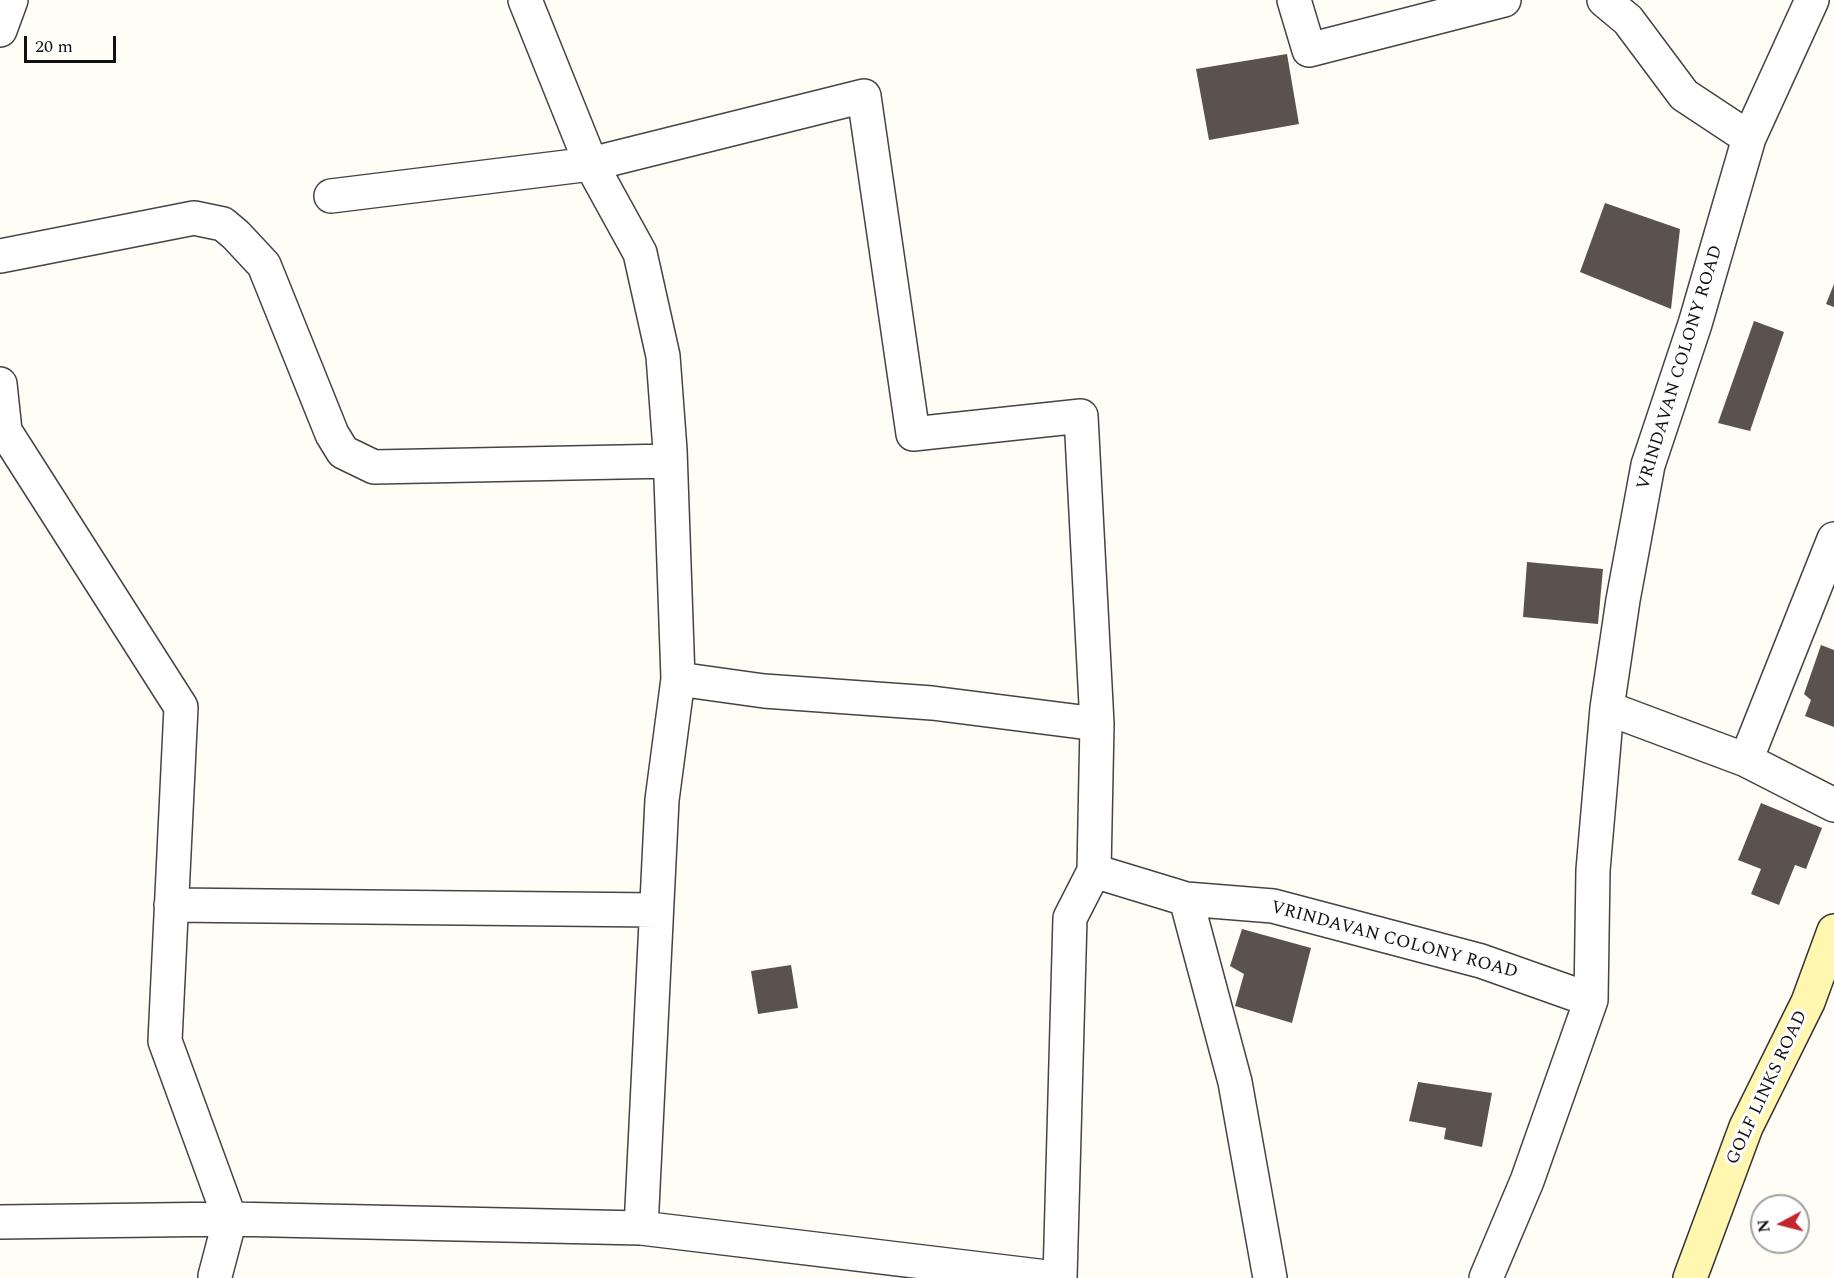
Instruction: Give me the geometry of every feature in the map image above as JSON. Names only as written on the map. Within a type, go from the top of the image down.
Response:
[{"type":"main road","name":"GOLF LINKS ROAD","points":[[1690,1278],[1746,1127],[1808,1002],[1834,931]]},
{"type":"street","points":[[0,30],[11,0]]},
{"type":"street","points":[[525,0],[591,164],[640,253],[663,356],[670,461],[678,679],[662,800],[641,1228]]},
{"type":"street","points":[[1294,0],[1309,50],[1504,0]]},
{"type":"street","points":[[1604,0],[1628,20],[1684,95],[1749,138]]},
{"type":"street","name":"VRINDAVAN COLONY ROAD","points":[[1486,1278],[1527,1181],[1591,1000],[1593,870],[1607,708],[1623,600],[1648,465],[1695,324],[1749,138],[1812,0]]},
{"type":"street","points":[[331,196],[591,164],[864,96],[913,434],[1081,416],[1097,724],[1094,872],[1070,918],[1060,1278]]},
{"type":"street","points":[[0,255],[194,218],[223,224],[236,234],[264,265],[332,434],[343,452],[374,466],[670,461]]},
{"type":"street","points":[[0,384],[5,432],[181,706],[165,1041],[230,1219],[215,1276]]},
{"type":"street","points":[[1746,760],[1834,539]]},
{"type":"street","points":[[678,679],[764,691],[932,703],[1097,724]]},
{"type":"street","points":[[1607,708],[1746,760],[1834,805]]},
{"type":"street","name":"VRINDAVAN COLONY ROAD","points":[[1094,872],[1186,899],[1273,906],[1481,961],[1591,1000]]},
{"type":"street","points":[[1186,899],[1235,1082],[1270,1278]]},
{"type":"street","points":[[171,905],[656,910]]},
{"type":"street","points":[[0,1222],[230,1219],[641,1228],[1055,1278]]},
{"type":"building","points":[[1287,54],[1299,124],[1209,140],[1196,69]]},
{"type":"building","points":[[1605,203],[1680,229],[1671,309],[1580,272]]},
{"type":"building","points":[[1834,284],[1834,307],[1826,304]]},
{"type":"building","points":[[1754,321],[1784,332],[1750,431],[1718,423]]},
{"type":"building","points":[[1527,562],[1603,569],[1598,624],[1523,617]]},
{"type":"building","points":[[1821,645],[1834,650],[1834,727],[1805,716],[1811,700],[1804,694]]},
{"type":"building","points":[[1761,803],[1822,828],[1806,869],[1795,865],[1779,905],[1751,894],[1761,869],[1738,860]]},
{"type":"building","points":[[1242,929],[1311,948],[1292,1023],[1235,1006],[1244,974],[1230,966]]},
{"type":"building","points":[[791,965],[798,1008],[758,1014],[751,971]]},
{"type":"building","points":[[1418,1082],[1492,1093],[1482,1147],[1444,1139],[1446,1128],[1409,1121]]}]
